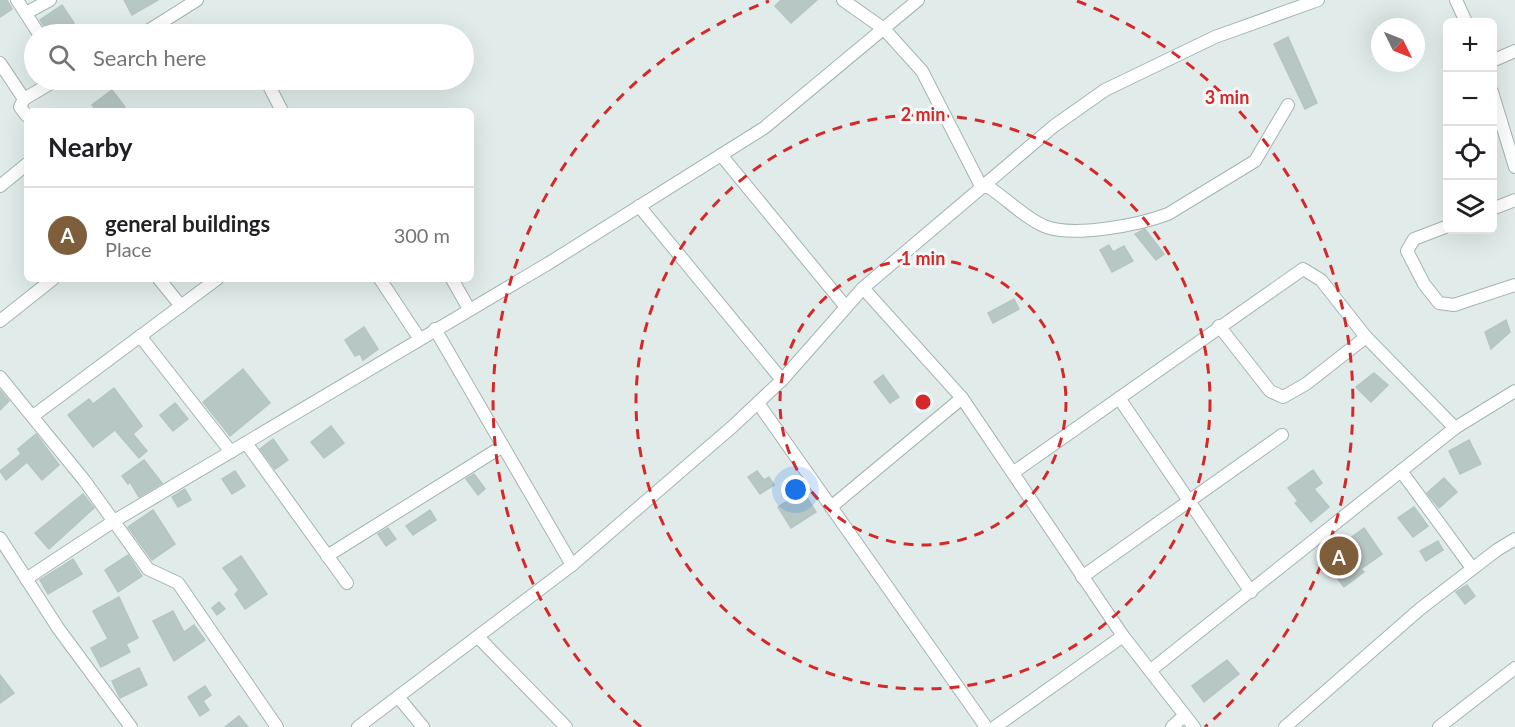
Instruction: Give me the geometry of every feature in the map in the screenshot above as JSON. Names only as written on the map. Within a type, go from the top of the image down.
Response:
[{"type":"street","points":[[17,0],[33,24]]},
{"type":"street","points":[[26,13],[50,0]]},
{"type":"street","points":[[159,24],[196,0]]},
{"type":"street","points":[[843,0],[885,29],[922,71],[981,186]]},
{"type":"street","points":[[26,579],[114,521],[469,309],[764,128],[918,0]]},
{"type":"street","points":[[358,727],[479,638],[572,565],[758,403],[782,380],[863,288],[1054,126],[1105,90],[1215,37],[1318,0]]},
{"type":"street","points":[[1456,0],[1464,18]]},
{"type":"street","points":[[1497,58],[1515,51]]},
{"type":"street","points":[[0,63],[24,99]]},
{"type":"street","points":[[24,112],[20,107],[24,99],[39,90]]},
{"type":"street","points":[[271,90],[280,108]]},
{"type":"street","points":[[981,186],[990,188],[1042,225],[1054,229],[1078,231],[1154,219],[1168,214],[1248,166],[1261,153],[1288,105]]},
{"type":"street","points":[[1497,108],[1515,167]]},
{"type":"street","points":[[721,155],[846,307]]},
{"type":"street","points":[[0,186],[24,166]]},
{"type":"street","points":[[1497,207],[1515,200]]},
{"type":"street","points":[[639,206],[782,380]]},
{"type":"street","points":[[1443,228],[1414,239],[1407,251],[1424,284],[1439,303],[1454,305],[1515,285]]},
{"type":"street","points":[[1014,472],[1303,269],[1321,280],[1366,337],[1455,428]]},
{"type":"street","points":[[0,321],[49,282]]},
{"type":"street","points":[[161,282],[181,306]]},
{"type":"street","points":[[33,416],[213,282]]},
{"type":"street","points":[[382,282],[419,338]]},
{"type":"street","points":[[454,282],[469,309]]},
{"type":"street","points":[[863,288],[962,398],[1123,636],[1194,727]]},
{"type":"street","points":[[1219,327],[1270,391],[1283,397],[1306,384],[1366,337]]},
{"type":"street","points":[[435,329],[572,565]]},
{"type":"street","points":[[140,336],[231,452]]},
{"type":"street","points":[[0,377],[114,521],[148,569],[178,583],[277,727]]},
{"type":"street","points":[[1151,670],[1455,428],[1515,391]]},
{"type":"street","points":[[831,507],[962,398]]},
{"type":"street","points":[[1119,398],[1251,592]]},
{"type":"street","points":[[758,403],[986,727]]},
{"type":"street","points":[[1083,577],[1282,435]]},
{"type":"street","points":[[246,443],[347,583]]},
{"type":"street","points":[[327,556],[503,446]]},
{"type":"street","points":[[1401,471],[1472,568]]},
{"type":"street","points":[[0,538],[58,628],[131,727]]},
{"type":"street","points":[[1285,727],[1420,609],[1472,568],[1515,539]]},
{"type":"street","points":[[995,727],[1123,636]]},
{"type":"street","points":[[479,638],[566,727]]},
{"type":"street","points":[[1439,727],[1515,668]]},
{"type":"street","points":[[399,698],[423,727]]},
{"type":"street","points":[[1172,727],[1185,716]]},
{"type":"building","points":[[0,0],[7,0],[12,9],[0,17]]},
{"type":"building","points":[[124,0],[158,0],[132,15]]},
{"type":"building","points":[[781,0],[817,0],[791,23],[775,6]]},
{"type":"building","points":[[62,5],[74,23],[43,24],[40,20]]},
{"type":"building","points":[[1288,37],[1317,103],[1305,109],[1274,44]]},
{"type":"building","points":[[112,90],[125,107],[94,108],[92,105]]},
{"type":"building","points":[[1145,229],[1164,254],[1156,260],[1135,234]]},
{"type":"building","points":[[1109,245],[1113,252],[1124,246],[1133,261],[1112,272],[1100,250]]},
{"type":"building","points":[[1014,299],[1019,309],[993,323],[988,313]]},
{"type":"building","points":[[1506,320],[1510,332],[1491,349],[1485,332]]},
{"type":"building","points":[[364,327],[378,349],[363,360],[360,354],[355,356],[345,340]]},
{"type":"building","points":[[243,369],[270,403],[230,436],[203,402]]},
{"type":"building","points":[[1374,373],[1388,385],[1371,402],[1356,387]]},
{"type":"building","points":[[883,375],[899,397],[890,403],[874,382]]},
{"type":"building","points":[[114,388],[142,426],[133,434],[147,451],[139,458],[115,430],[93,447],[68,415],[89,399],[93,404]]},
{"type":"building","points":[[0,390],[9,401],[0,410]]},
{"type":"building","points":[[175,403],[188,419],[173,431],[160,415]]},
{"type":"building","points":[[331,426],[344,443],[324,458],[311,442]]},
{"type":"building","points":[[36,434],[59,465],[42,480],[27,462],[6,480],[0,471],[21,454],[18,449]]},
{"type":"building","points":[[273,439],[288,460],[275,469],[260,449]]},
{"type":"building","points":[[1469,440],[1481,464],[1460,474],[1449,451]]},
{"type":"building","points":[[144,460],[162,483],[139,497],[130,482],[128,484],[122,476]]},
{"type":"building","points":[[1313,470],[1322,483],[1314,489],[1329,507],[1311,522],[1295,503],[1298,501],[1288,488]]},
{"type":"building","points":[[235,471],[245,486],[232,494],[222,479]]},
{"type":"building","points":[[757,471],[764,480],[769,477],[774,485],[760,494],[748,477]]},
{"type":"building","points":[[474,474],[485,489],[478,495],[466,479]]},
{"type":"building","points":[[1444,478],[1457,492],[1439,508],[1427,493]]},
{"type":"building","points":[[185,489],[191,500],[178,507],[172,497]]},
{"type":"building","points":[[803,491],[816,512],[791,528],[778,507]]},
{"type":"building","points":[[83,494],[94,508],[49,549],[35,533]]},
{"type":"building","points":[[1414,507],[1428,526],[1413,537],[1398,518]]},
{"type":"building","points":[[153,510],[175,544],[152,560],[128,527]]},
{"type":"building","points":[[430,510],[436,520],[413,535],[406,526]]},
{"type":"building","points":[[388,528],[396,539],[386,546],[378,534]]},
{"type":"building","points":[[1364,528],[1382,554],[1361,569],[1364,572],[1344,587],[1334,574],[1337,567],[1321,546],[1335,534],[1342,544]]},
{"type":"building","points":[[1438,541],[1443,550],[1426,561],[1420,551]]},
{"type":"building","points":[[128,555],[142,576],[118,592],[105,570]]},
{"type":"building","points":[[241,556],[267,594],[245,609],[235,594],[239,590],[223,568]]},
{"type":"building","points":[[73,559],[82,574],[48,594],[40,580]]},
{"type":"building","points":[[1467,585],[1475,596],[1465,604],[1456,592]]},
{"type":"building","points":[[119,597],[138,638],[126,644],[130,652],[101,667],[91,648],[108,639],[93,611]]},
{"type":"building","points":[[219,602],[225,609],[217,615],[212,608]]},
{"type":"building","points":[[173,611],[184,632],[194,625],[205,640],[174,661],[153,621]]},
{"type":"building","points":[[1227,660],[1239,674],[1204,702],[1192,686]]},
{"type":"building","points":[[139,668],[147,685],[120,698],[112,681]]},
{"type":"building","points":[[0,675],[14,693],[0,703]]},
{"type":"building","points":[[205,686],[211,695],[203,701],[209,710],[200,716],[188,697]]},
{"type":"building","points":[[239,716],[248,727],[225,727]]},
{"type":"place","name":"general buildings","points":[[1339,556]]}]
